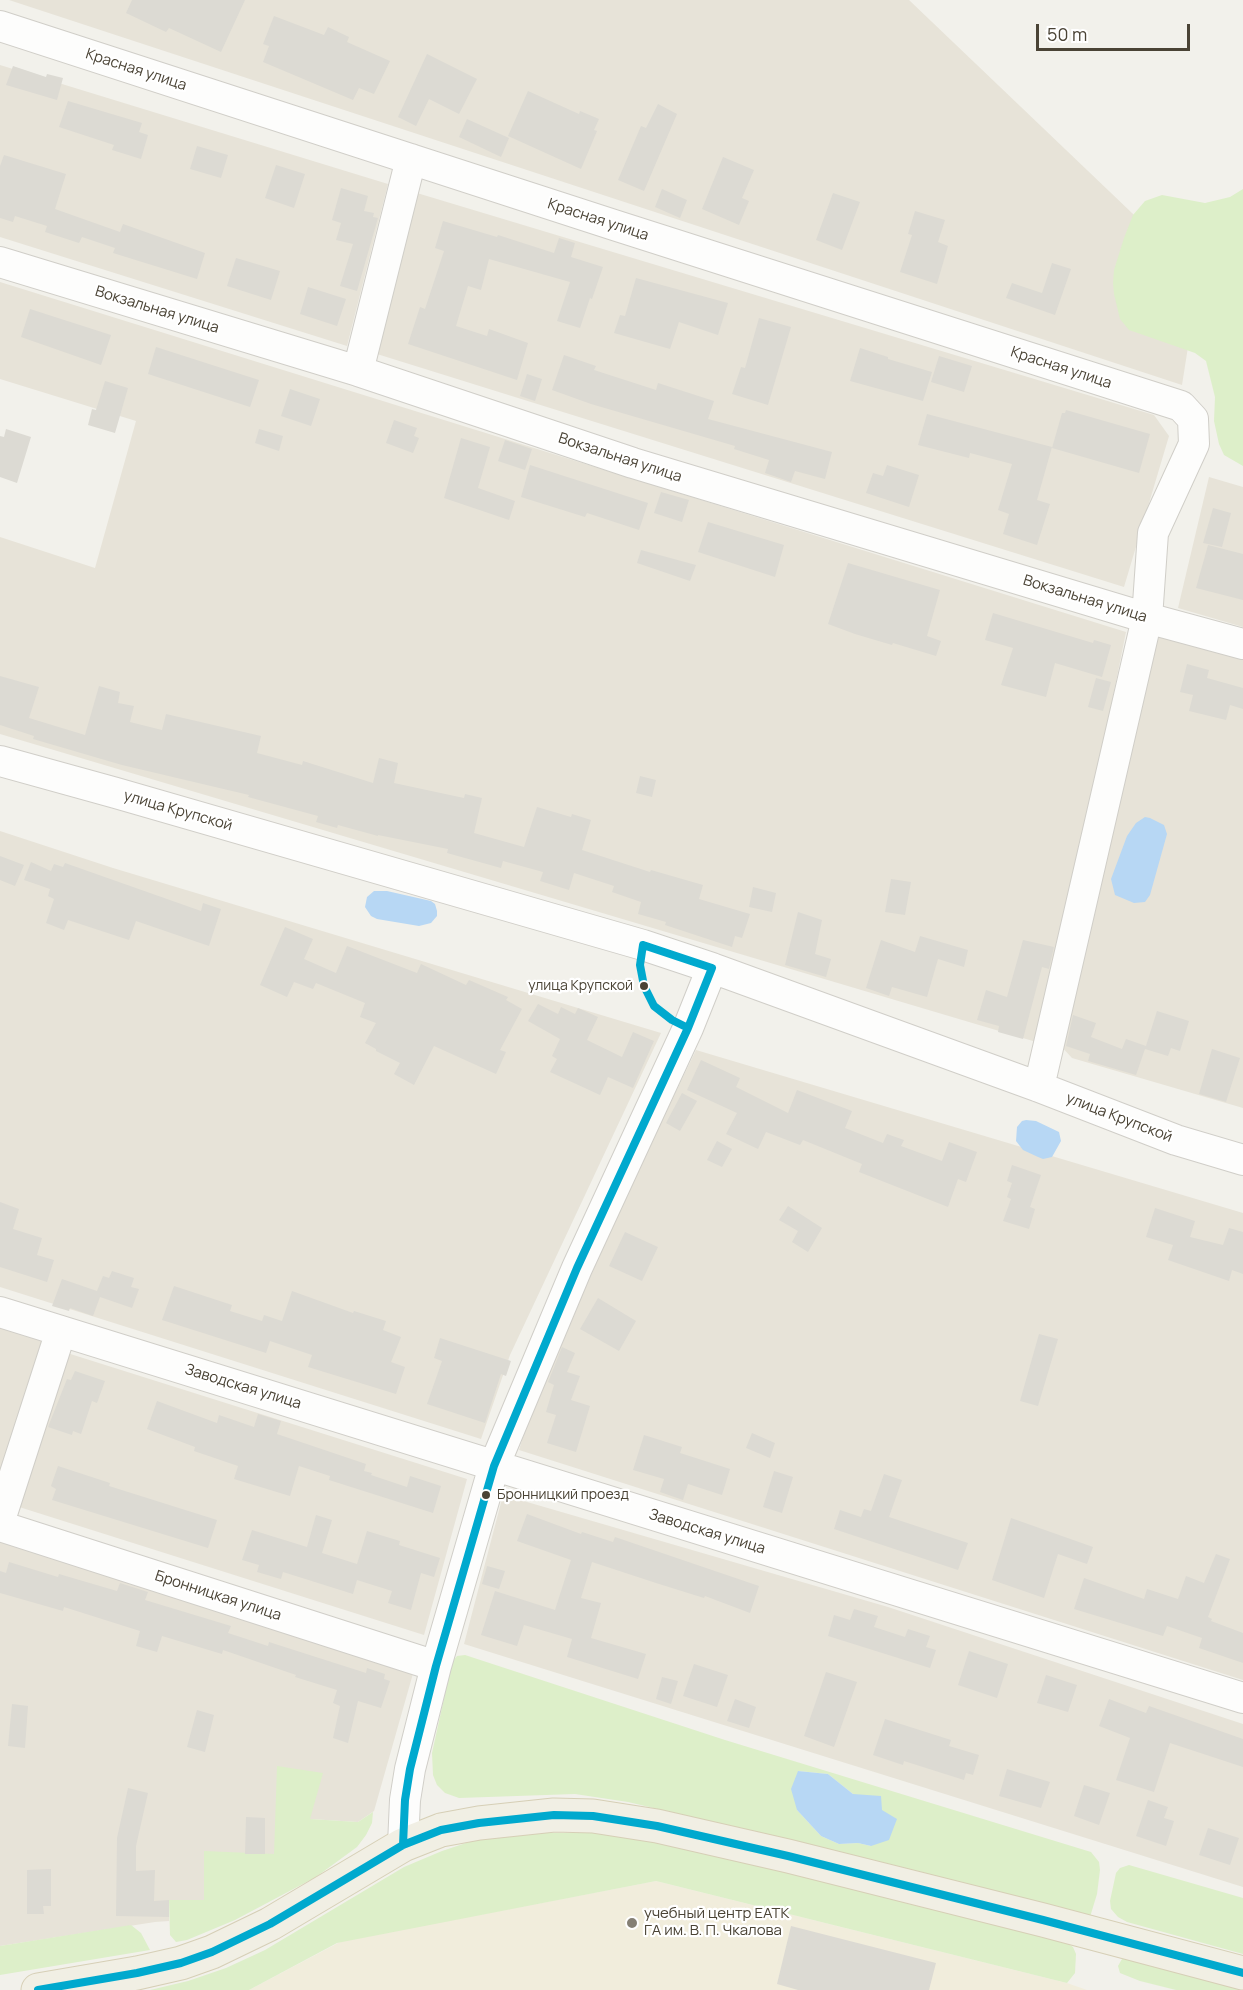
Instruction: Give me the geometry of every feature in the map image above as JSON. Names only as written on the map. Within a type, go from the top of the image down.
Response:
[{"type":"main road","points":[[38,1990],[181,1963],[212,1952],[270,1924],[403,1845],[441,1830],[521,1817],[574,1815],[626,1820],[798,1859],[1243,1973]]},
{"type":"street","name":"Красная улица","points":[[0,26],[1181,406],[1193,419],[1194,444],[1153,533],[1147,618]]},
{"type":"street","points":[[358,371],[411,159]]},
{"type":"street","name":"Вокзальная улица","points":[[0,262],[358,371],[633,463],[1147,618],[1243,644]]},
{"type":"street","points":[[1039,1087],[1147,618]]},
{"type":"street","name":"улица Крупской","points":[[0,761],[643,945],[1039,1087],[1176,1140],[1243,1160]]},
{"type":"street","points":[[403,1845],[405,1800],[410,1769],[436,1666],[494,1466],[577,1268],[688,1028],[712,968]]},
{"type":"street","name":"Заводская улица","points":[[0,1312],[1243,1698]]},
{"type":"street","points":[[0,1520],[61,1330]]},
{"type":"street","name":"Бронницкая улица","points":[[0,1526],[436,1666]]},
{"type":"shaded area","points":[[9,0],[909,0],[1199,277],[1182,385]]},
{"type":"shaded area","points":[[0,65],[388,184],[347,346],[0,237]]},
{"type":"shaded area","points":[[417,193],[1154,415],[1169,436],[1124,587],[377,354]]},
{"type":"shaded area","points":[[0,282],[1126,632],[1043,1044],[0,734],[0,537],[95,568],[136,421],[0,379]]},
{"type":"shaded area","points":[[1209,477],[1243,487],[1243,627],[1178,608]]},
{"type":"shaded area","points":[[1166,633],[1243,657],[1243,1108],[1072,1058],[1059,1044],[1151,643]]},
{"type":"shaded area","points":[[0,831],[113,868],[661,1033],[510,1355],[481,1439],[0,1287]]},
{"type":"shaded area","points":[[696,1050],[1243,1213],[1243,1680],[519,1450],[548,1357]]},
{"type":"shaded area","points":[[0,1327],[44,1341],[0,1482]]},
{"type":"shaded area","points":[[64,1352],[467,1479],[424,1635],[16,1506]]},
{"type":"shaded area","points":[[503,1495],[888,1607],[1243,1724],[1243,1887],[464,1644]]},
{"type":"shaded area","points":[[0,1538],[414,1670],[374,1811],[358,1822],[310,1819],[274,1855],[245,1854],[204,1900],[169,1900],[169,1921],[0,1946]]},
{"type":"shaded area","name":"учебный центр ЕАТК ГА им. В. П. Чкалова","points":[[656,1881],[1067,1983],[1087,1990],[249,1990],[342,1941]]},
{"type":"green space","points":[[1243,189],[1243,466],[1224,455],[1219,444],[1214,421],[1215,397],[1206,361],[1195,353],[1129,330],[1120,319],[1113,283],[1114,270],[1124,238],[1133,215],[1145,201],[1162,195],[1205,203],[1230,197]]},
{"type":"green space","points":[[465,1655],[725,1740],[1091,1852],[1099,1862],[1100,1870],[1097,1894],[1090,1917],[848,1854],[628,1802],[575,1794],[459,1798],[445,1793],[437,1785],[433,1775],[432,1753],[452,1662],[457,1656]],"holes":[[[798,1771],[828,1774],[853,1794],[871,1846],[858,1843],[839,1844],[821,1836],[797,1810]]]},
{"type":"green space","points":[[277,1766],[323,1773],[310,1819],[358,1822],[373,1812],[372,1823],[366,1835],[357,1847],[316,1877],[235,1920],[187,1940],[176,1942],[170,1935],[169,1900],[204,1900],[204,1851],[274,1854]]},
{"type":"green space","points":[[542,1833],[592,1833],[644,1840],[804,1876],[1066,1942],[1073,1947],[1076,1954],[1075,1973],[1067,1983],[656,1881],[337,1943],[249,1990],[150,1990],[188,1981],[226,1968],[265,1950],[404,1867],[442,1851],[475,1840]]},
{"type":"green space","points":[[1129,1865],[1243,1898],[1243,1954],[1127,1922],[1118,1917],[1111,1909],[1110,1901],[1116,1873],[1120,1868]]},
{"type":"green space","points":[[131,1925],[141,1933],[150,1950],[0,1975],[0,1946]]},
{"type":"green space","points":[[1129,1958],[1243,1986],[1243,1990],[1176,1990],[1140,1981],[1120,1973],[1118,1966],[1122,1959]]},
{"type":"water","points":[[1145,817],[1164,825],[1167,834],[1150,895],[1145,902],[1134,903],[1115,895],[1111,879],[1127,836],[1136,823]]},
{"type":"water","points":[[374,891],[387,891],[431,901],[435,904],[437,916],[431,923],[419,926],[377,919],[371,916],[365,907],[367,897]]},
{"type":"water","points":[[1026,1120],[1036,1121],[1059,1132],[1061,1141],[1052,1157],[1043,1159],[1038,1157],[1023,1150],[1016,1141],[1017,1127]]},
{"type":"water","points":[[798,1771],[828,1774],[853,1794],[881,1796],[882,1810],[897,1819],[889,1840],[871,1846],[858,1843],[839,1844],[821,1836],[797,1810],[791,1789]]},
{"type":"building","points":[[132,0],[245,0],[221,52],[169,28],[166,32],[126,13]]},
{"type":"building","points":[[274,16],[324,35],[328,27],[349,37],[347,42],[390,61],[374,94],[359,88],[353,100],[263,62],[269,46],[263,44]]},
{"type":"building","points":[[427,54],[477,79],[459,114],[429,99],[416,126],[398,117]]},
{"type":"building","points":[[13,66],[46,77],[47,74],[63,78],[57,100],[6,85]]},
{"type":"building","points":[[528,91],[579,114],[580,111],[599,119],[594,130],[597,131],[581,169],[508,136]]},
{"type":"building","points":[[68,101],[142,123],[139,132],[148,135],[141,159],[112,150],[114,145],[59,127]]},
{"type":"building","points":[[658,104],[677,114],[644,191],[618,180],[641,126],[646,128]]},
{"type":"building","points":[[467,119],[509,138],[501,157],[459,137]]},
{"type":"building","points":[[197,146],[228,155],[221,178],[190,169]]},
{"type":"building","points":[[4,155],[66,174],[55,209],[120,232],[123,224],[205,253],[197,279],[113,253],[115,248],[82,237],[79,243],[45,232],[47,226],[15,216],[13,222],[0,218],[0,166]]},
{"type":"building","points":[[723,157],[754,170],[742,198],[749,201],[739,225],[702,209]]},
{"type":"building","points":[[276,165],[305,174],[294,208],[265,198]]},
{"type":"building","points":[[341,188],[368,196],[364,211],[374,213],[373,217],[378,218],[357,291],[340,286],[353,244],[336,240],[341,223],[332,220]]},
{"type":"building","points":[[662,189],[687,200],[680,218],[655,207]]},
{"type":"building","points":[[833,193],[860,202],[842,250],[816,240]]},
{"type":"building","points":[[915,211],[945,220],[938,242],[948,246],[937,284],[900,272],[912,235],[908,234]]},
{"type":"building","points":[[443,221],[554,253],[559,238],[575,243],[571,257],[603,267],[580,328],[557,321],[570,282],[489,259],[481,290],[468,286],[456,326],[487,336],[489,329],[528,343],[517,380],[408,344],[420,307],[425,309],[444,251],[435,248]]},
{"type":"building","points":[[236,258],[280,271],[271,300],[227,286]]},
{"type":"building","points":[[1052,263],[1071,269],[1055,315],[1006,298],[1012,283],[1042,293]]},
{"type":"building","points":[[636,278],[728,303],[718,335],[679,322],[670,349],[614,333],[620,315],[625,316]]},
{"type":"building","points":[[308,287],[346,299],[337,326],[300,314]]},
{"type":"building","points":[[30,309],[111,335],[101,365],[21,337]]},
{"type":"building","points":[[759,318],[791,327],[768,405],[732,394],[741,367],[745,368]]},
{"type":"building","points":[[156,347],[259,380],[250,407],[148,374]]},
{"type":"building","points":[[860,348],[932,372],[923,401],[850,381]]},
{"type":"building","points":[[564,355],[596,366],[594,370],[656,390],[658,383],[714,401],[708,419],[832,452],[825,479],[795,471],[791,482],[765,473],[769,460],[734,449],[735,446],[591,404],[552,390]]},
{"type":"building","points":[[939,356],[972,366],[964,392],[931,382]]},
{"type":"building","points":[[527,374],[542,379],[535,401],[520,396]]},
{"type":"building","points":[[105,381],[128,388],[115,433],[88,425],[92,409],[96,410]]},
{"type":"building","points":[[290,389],[320,399],[311,426],[281,416]]},
{"type":"building","points":[[1066,410],[1150,434],[1139,473],[1052,448],[1062,413]]},
{"type":"building","points":[[927,414],[1052,447],[1037,500],[1050,504],[1037,545],[1003,534],[1009,514],[998,510],[1012,464],[970,453],[969,458],[918,445]]},
{"type":"building","points":[[394,420],[417,428],[414,436],[419,438],[413,453],[386,443]]},
{"type":"building","points":[[6,429],[31,437],[17,483],[0,477],[0,436],[4,437]]},
{"type":"building","points":[[259,429],[283,436],[279,451],[255,443]]},
{"type":"building","points":[[461,438],[490,447],[478,488],[515,501],[509,520],[444,498]]},
{"type":"building","points":[[505,440],[532,449],[525,470],[498,461]]},
{"type":"building","points":[[530,465],[648,503],[639,530],[587,513],[585,517],[521,497]]},
{"type":"building","points":[[887,465],[919,475],[909,507],[866,493],[873,473],[883,476]]},
{"type":"building","points":[[661,492],[689,500],[682,522],[654,513]]},
{"type":"building","points":[[1213,508],[1231,513],[1222,547],[1203,543]]},
{"type":"building","points":[[708,522],[784,545],[775,577],[698,552]]},
{"type":"building","points":[[1208,545],[1243,554],[1243,600],[1196,588]]},
{"type":"building","points":[[641,550],[696,565],[690,581],[637,563]]},
{"type":"building","points":[[848,563],[940,590],[927,636],[941,641],[936,656],[893,643],[892,645],[828,624]]},
{"type":"building","points":[[993,613],[1093,643],[1094,640],[1111,645],[1102,677],[1055,663],[1046,697],[1001,685],[1013,648],[985,640]]},
{"type":"building","points":[[1187,664],[1209,670],[1207,678],[1243,688],[1243,709],[1230,705],[1226,720],[1189,711],[1193,695],[1180,692]]},
{"type":"building","points":[[0,676],[39,687],[29,718],[85,735],[99,686],[120,692],[118,703],[134,706],[130,722],[162,730],[166,714],[261,736],[257,753],[302,765],[303,761],[373,783],[379,758],[398,763],[394,783],[464,798],[465,794],[482,798],[474,833],[524,847],[537,807],[591,820],[582,850],[650,872],[651,870],[703,885],[699,899],[750,914],[742,938],[735,936],[732,947],[665,925],[666,922],[638,914],[641,902],[612,892],[614,886],[574,873],[569,890],[540,881],[543,872],[503,861],[501,868],[447,853],[448,849],[378,836],[338,825],[337,828],[316,822],[318,816],[248,797],[249,795],[122,765],[33,739],[34,736],[0,725]]},
{"type":"building","points":[[1096,678],[1111,682],[1103,711],[1088,707]]},
{"type":"building","points":[[640,776],[656,780],[652,797],[636,793]]},
{"type":"building","points":[[0,856],[24,865],[15,886],[0,880]]},
{"type":"building","points":[[31,862],[51,871],[54,864],[63,867],[65,863],[201,911],[203,903],[221,909],[209,946],[136,921],[129,940],[68,920],[64,930],[46,923],[54,899],[48,896],[50,889],[24,880]]},
{"type":"building","points":[[891,879],[911,882],[905,915],[885,912]]},
{"type":"building","points":[[753,887],[776,893],[772,912],[749,907]]},
{"type":"building","points":[[798,912],[822,920],[815,954],[831,959],[826,977],[785,965]]},
{"type":"building","points":[[285,927],[313,939],[304,959],[336,973],[347,946],[417,973],[421,964],[466,985],[469,980],[508,997],[506,1000],[522,1009],[500,1050],[506,1052],[496,1074],[434,1046],[414,1085],[394,1074],[400,1063],[365,1043],[376,1023],[360,1017],[365,1003],[316,983],[313,989],[294,982],[287,997],[260,985]]},
{"type":"building","points":[[920,936],[968,950],[964,967],[938,959],[927,997],[892,987],[889,996],[866,988],[881,940],[915,952]]},
{"type":"building","points":[[1023,940],[1054,947],[1049,969],[1042,967],[1023,1039],[998,1032],[999,1026],[977,1020],[986,990],[1007,997]]},
{"type":"building","points":[[538,1004],[558,1014],[561,1007],[575,1014],[578,1008],[598,1017],[587,1040],[622,1057],[633,1032],[654,1041],[633,1088],[608,1077],[600,1095],[550,1072],[557,1059],[552,1056],[560,1039],[528,1021]]},
{"type":"building","points":[[1157,1011],[1189,1021],[1180,1051],[1171,1048],[1168,1056],[1145,1049]]},
{"type":"building","points":[[1073,1015],[1096,1023],[1091,1037],[1122,1049],[1126,1039],[1146,1046],[1136,1075],[1088,1061],[1090,1054],[1066,1046]]},
{"type":"building","points":[[1212,1049],[1240,1058],[1226,1102],[1199,1094]]},
{"type":"building","points":[[701,1060],[740,1078],[736,1087],[788,1113],[797,1090],[852,1111],[845,1128],[883,1143],[887,1134],[904,1140],[901,1146],[942,1161],[949,1142],[977,1152],[966,1182],[958,1179],[948,1207],[859,1172],[862,1164],[803,1140],[800,1145],[766,1132],[758,1149],[726,1134],[737,1113],[687,1090]]},
{"type":"building","points":[[682,1093],[697,1101],[680,1131],[666,1123]]},
{"type":"building","points":[[717,1141],[732,1149],[722,1167],[707,1160]]},
{"type":"building","points":[[1012,1165],[1041,1175],[1030,1207],[1035,1209],[1029,1229],[1003,1221],[1011,1199],[1007,1197],[1012,1183],[1007,1181]]},
{"type":"building","points":[[0,1202],[19,1209],[13,1229],[42,1238],[37,1255],[54,1260],[47,1282],[0,1267]]},
{"type":"building","points":[[788,1206],[822,1228],[808,1252],[792,1242],[798,1231],[779,1220]]},
{"type":"building","points":[[1155,1208],[1195,1221],[1190,1237],[1223,1245],[1229,1228],[1243,1232],[1243,1274],[1232,1270],[1229,1281],[1168,1260],[1173,1245],[1146,1237]]},
{"type":"building","points":[[625,1232],[658,1247],[642,1281],[609,1266]]},
{"type":"building","points":[[112,1271],[134,1278],[131,1287],[139,1289],[132,1308],[100,1297],[93,1316],[70,1308],[69,1311],[52,1306],[62,1279],[97,1291],[103,1276],[109,1278]]},
{"type":"building","points":[[174,1286],[232,1305],[230,1311],[262,1321],[264,1315],[282,1321],[292,1291],[353,1313],[354,1311],[386,1321],[383,1330],[401,1337],[391,1362],[405,1367],[396,1394],[308,1367],[312,1355],[270,1341],[266,1353],[162,1320]]},
{"type":"building","points":[[598,1298],[636,1321],[619,1351],[580,1329]]},
{"type":"building","points":[[1039,1334],[1058,1339],[1038,1406],[1020,1401]]},
{"type":"building","points":[[440,1338],[511,1361],[506,1376],[501,1374],[485,1423],[427,1404],[442,1361],[434,1358]]},
{"type":"building","points":[[562,1347],[575,1353],[567,1372],[580,1376],[571,1400],[590,1406],[576,1452],[547,1443],[556,1415],[546,1412],[554,1385],[548,1382]]},
{"type":"building","points":[[75,1371],[105,1381],[97,1403],[92,1401],[81,1434],[73,1431],[72,1435],[48,1427],[67,1379],[71,1380]]},
{"type":"building","points":[[157,1401],[217,1423],[219,1415],[254,1427],[258,1414],[281,1421],[277,1434],[366,1464],[364,1471],[372,1473],[371,1475],[407,1487],[410,1476],[441,1486],[433,1513],[329,1480],[330,1476],[299,1466],[290,1496],[234,1479],[238,1466],[194,1451],[195,1447],[147,1429]]},
{"type":"building","points":[[752,1433],[775,1443],[770,1458],[746,1448]]},
{"type":"building","points":[[644,1435],[682,1447],[680,1453],[730,1469],[722,1495],[688,1484],[683,1500],[660,1492],[664,1479],[633,1470]]},
{"type":"building","points":[[58,1466],[110,1483],[109,1486],[217,1520],[208,1548],[52,1500],[56,1489],[51,1486]]},
{"type":"building","points":[[774,1471],[793,1477],[782,1513],[763,1507]]},
{"type":"building","points":[[884,1474],[902,1480],[889,1517],[968,1543],[958,1570],[834,1529],[840,1510],[861,1517],[864,1509],[871,1511]]},
{"type":"building","points":[[527,1514],[581,1534],[582,1532],[613,1542],[615,1537],[759,1586],[750,1613],[705,1596],[704,1598],[592,1562],[581,1598],[601,1603],[591,1638],[646,1654],[638,1679],[567,1657],[572,1639],[524,1625],[517,1646],[481,1635],[495,1591],[555,1610],[571,1560],[517,1541]]},
{"type":"building","points":[[316,1515],[332,1520],[322,1553],[357,1564],[367,1531],[400,1541],[399,1545],[440,1558],[434,1577],[421,1573],[411,1610],[388,1603],[392,1591],[357,1580],[353,1594],[283,1572],[281,1579],[257,1572],[259,1565],[242,1560],[252,1530],[307,1547]]},
{"type":"building","points":[[1011,1518],[1093,1547],[1087,1564],[1058,1554],[1044,1598],[992,1580]]},
{"type":"building","points":[[1216,1554],[1230,1559],[1208,1617],[1212,1619],[1211,1621],[1243,1633],[1243,1663],[1199,1648],[1202,1638],[1167,1626],[1163,1636],[1074,1609],[1084,1578],[1144,1599],[1147,1589],[1178,1599],[1186,1576],[1204,1583]]},
{"type":"building","points":[[9,1562],[117,1591],[120,1583],[148,1592],[145,1600],[231,1626],[228,1633],[268,1646],[269,1642],[366,1673],[367,1668],[385,1674],[384,1679],[390,1681],[381,1708],[358,1701],[348,1743],[333,1738],[340,1706],[333,1703],[337,1690],[223,1650],[222,1654],[162,1636],[157,1652],[136,1646],[140,1631],[64,1607],[63,1611],[0,1593],[0,1571],[6,1573]]},
{"type":"building","points":[[487,1566],[505,1571],[499,1589],[482,1584]]},
{"type":"building","points":[[854,1609],[878,1616],[874,1627],[905,1637],[908,1629],[930,1636],[926,1647],[936,1650],[930,1668],[828,1636],[834,1615],[850,1620]]},
{"type":"building","points":[[969,1651],[1008,1664],[997,1698],[958,1685]]},
{"type":"building","points":[[694,1664],[728,1675],[717,1707],[683,1696]]},
{"type":"building","points":[[826,1672],[857,1682],[834,1747],[804,1736]]},
{"type":"building","points":[[1046,1675],[1077,1685],[1068,1712],[1037,1703]]},
{"type":"building","points":[[662,1677],[678,1681],[671,1704],[656,1699]]},
{"type":"building","points":[[735,1699],[756,1707],[749,1728],[727,1721]]},
{"type":"building","points":[[1109,1699],[1146,1713],[1149,1706],[1243,1739],[1243,1767],[1170,1743],[1154,1792],[1116,1780],[1130,1738],[1099,1726]]},
{"type":"building","points":[[12,1704],[28,1706],[25,1748],[8,1746]]},
{"type":"building","points":[[197,1710],[214,1715],[205,1752],[187,1747]]},
{"type":"building","points":[[885,1719],[951,1740],[949,1746],[979,1755],[973,1775],[966,1773],[964,1780],[904,1761],[903,1765],[873,1755]]},
{"type":"building","points":[[1007,1769],[1050,1782],[1041,1808],[999,1796]]},
{"type":"building","points":[[1084,1785],[1110,1793],[1099,1825],[1074,1816]]},
{"type":"building","points":[[128,1788],[148,1793],[136,1846],[136,1871],[155,1870],[154,1901],[169,1900],[169,1917],[116,1916],[117,1838]]},
{"type":"building","points":[[1148,1800],[1168,1807],[1164,1818],[1174,1821],[1166,1846],[1136,1836]]},
{"type":"building","points":[[246,1817],[265,1818],[265,1854],[245,1854]]},
{"type":"building","points":[[1208,1828],[1239,1838],[1230,1865],[1199,1855]]},
{"type":"building","points":[[51,1869],[51,1906],[43,1906],[44,1914],[27,1914],[27,1870]]},
{"type":"building","points":[[791,1926],[936,1963],[929,1990],[798,1990],[777,1984]]},
{"type":"transit line","points":[[643,945],[712,968],[688,1028],[672,1020],[654,1006],[644,986],[640,965],[643,945]]},
{"type":"transit line","points":[[403,1845],[405,1800],[410,1769],[436,1666],[494,1466],[577,1268],[688,1028]]},
{"type":"transit line","points":[[38,1990],[137,1973],[181,1963],[212,1952],[270,1924],[403,1845],[441,1830],[479,1823],[554,1815],[593,1816],[657,1826],[788,1856],[1243,1973]]},
{"type":"place","name":"улица Крупской","points":[[644,986]]},
{"type":"place","name":"Бронницкий проезд","points":[[486,1495]]},
{"type":"place","name":"учебный центр ЕАТК ГА им. В. П. Чкалова","points":[[632,1923]]}]
